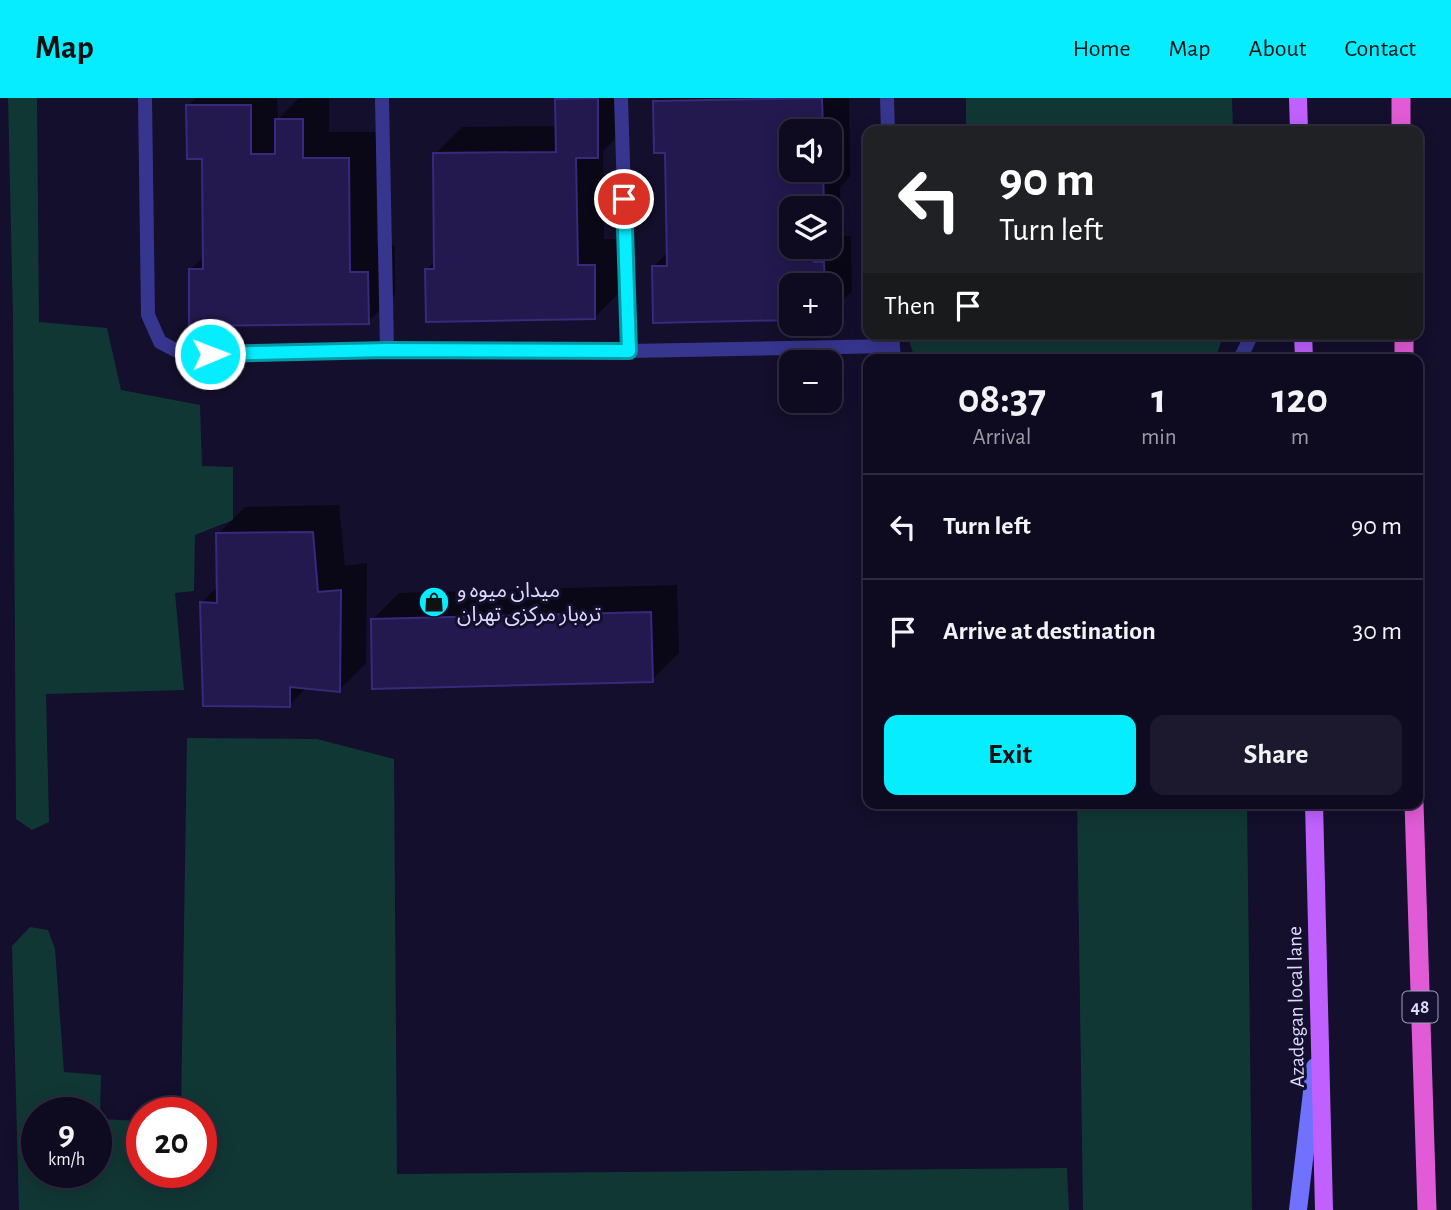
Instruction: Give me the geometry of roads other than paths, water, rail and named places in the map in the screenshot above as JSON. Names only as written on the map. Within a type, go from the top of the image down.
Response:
[{"type":"highway","points":[[1401,98],[1401,126]]},
{"type":"highway","name":"48","points":[[1414,809],[1427,1210]]},
{"type":"main road","points":[[1298,98],[1298,126]]},
{"type":"main road","name":"Azadegan local lane","points":[[1314,809],[1324,1210]]},
{"type":"main road","points":[[1298,1210],[1319,1029]]},
{"type":"lane","points":[[145,98],[148,315],[160,342],[184,355],[387,350],[629,351],[892,346]]},
{"type":"lane","points":[[382,98],[387,350]]},
{"type":"lane","points":[[621,98],[629,351]]},
{"type":"lane","points":[[887,98],[888,126]]},
{"type":"place","name":"میدان میوه و تره‌بار مرکزی تهران","points":[[434,602]]}]
